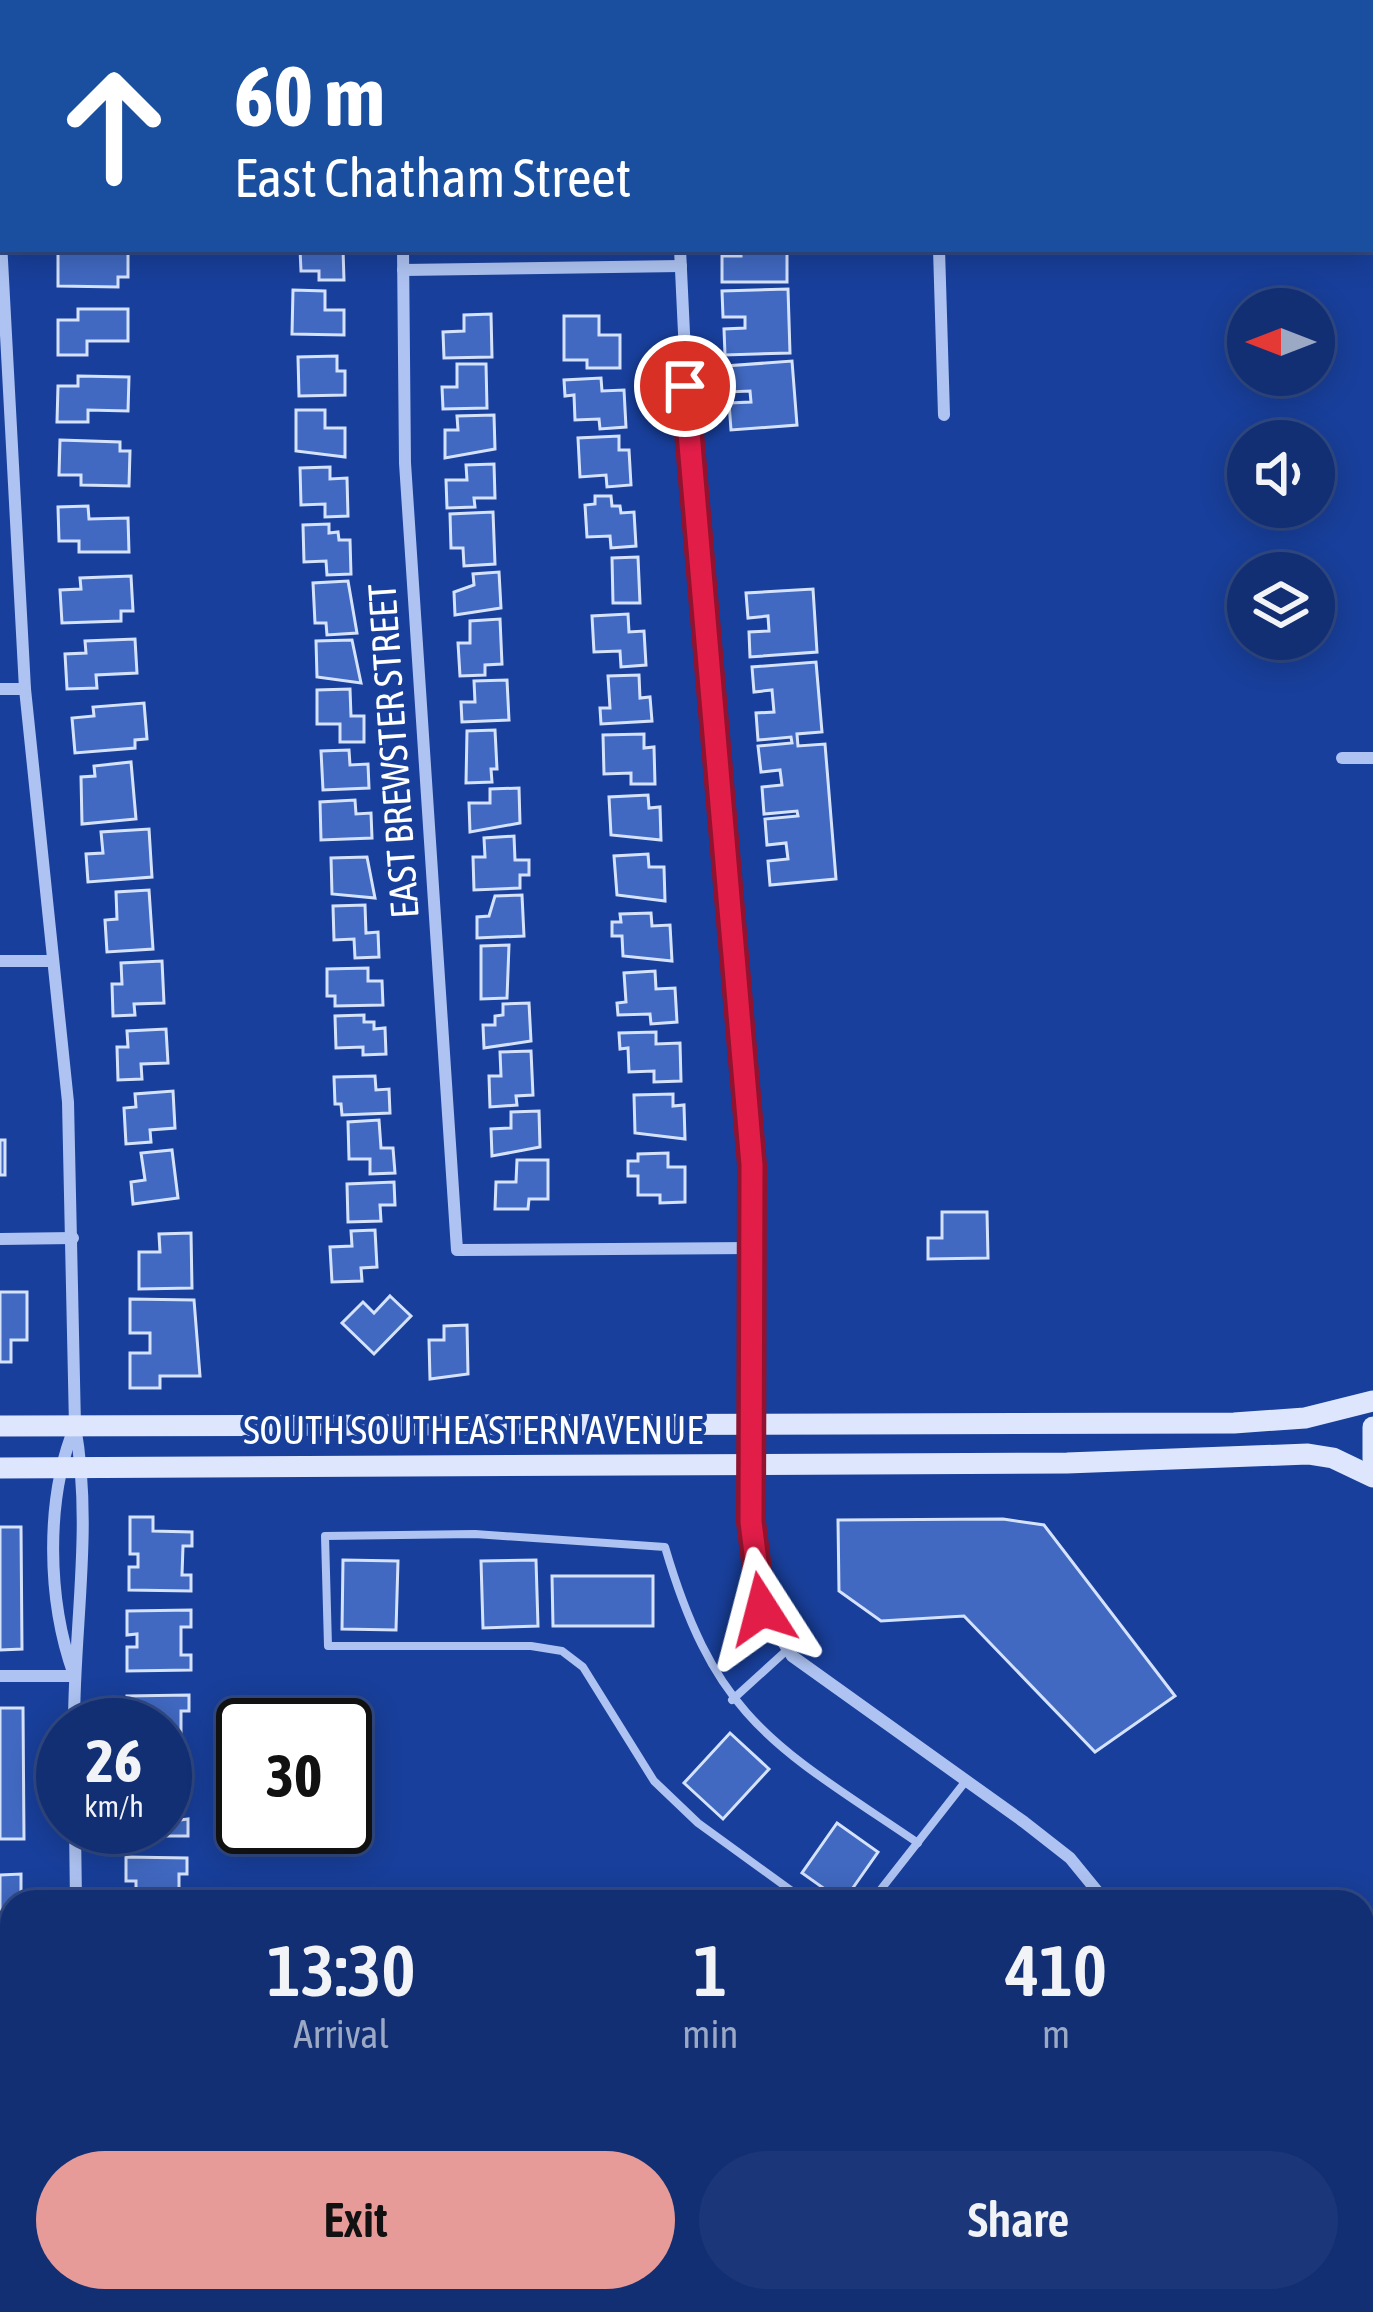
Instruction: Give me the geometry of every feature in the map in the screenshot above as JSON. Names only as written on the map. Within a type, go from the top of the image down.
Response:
[{"type":"main road","name":"SOUTH SOUTHEASTERN AVENUE","points":[[0,1426],[1234,1423],[1305,1418],[1373,1401]]},
{"type":"main road","points":[[1373,1427],[1373,1459]]},
{"type":"main road","name":"SOUTH SOUTHEASTERN AVENUE","points":[[0,1468],[1179,1462],[1308,1454],[1334,1458],[1373,1478]]},
{"type":"street","points":[[1,252],[14,549],[50,961],[68,1102],[75,1426],[82,1468],[83,1612],[74,1698]]},
{"type":"street","name":"EAST BREWSTER STREET","points":[[403,252],[406,485],[457,1250],[752,1248]]},
{"type":"street","points":[[680,252],[693,522],[749,1125],[754,1578],[772,1633],[787,1650],[1070,1858],[1096,1890]]},
{"type":"street","points":[[939,252],[944,415]]},
{"type":"street","points":[[403,270],[681,266]]},
{"type":"street","points":[[0,689],[25,688]]},
{"type":"street","points":[[1342,758],[1373,758]]},
{"type":"street","points":[[0,961],[50,961]]},
{"type":"street","points":[[0,1239],[73,1238]]},
{"type":"street","points":[[74,1676],[57,1611],[57,1468],[75,1426]]},
{"type":"street","points":[[0,1676],[74,1676]]},
{"type":"street","points":[[75,1854],[76,1890]]},
{"type":"lane","points":[[791,1890],[698,1822],[654,1781],[584,1667],[562,1651],[531,1646],[328,1646],[325,1536],[475,1534],[664,1547],[685,1615],[732,1700],[779,1749],[918,1843]]},
{"type":"lane","points":[[732,1700],[787,1650]]},
{"type":"lane","points":[[881,1890],[966,1780]]},
{"type":"building","points":[[58,252],[128,252],[128,277],[118,277],[118,287],[58,286]]},
{"type":"building","points":[[300,252],[343,252],[344,280],[319,280],[319,271],[301,271]]},
{"type":"building","points":[[741,252],[787,252],[787,282],[722,282],[722,256],[741,256]]},
{"type":"building","points":[[788,289],[790,353],[725,355],[724,329],[745,328],[745,317],[723,317],[722,291]]},
{"type":"building","points":[[293,290],[325,291],[325,310],[344,310],[344,335],[292,334]]},
{"type":"building","points":[[78,309],[128,309],[128,341],[87,341],[87,355],[58,355],[58,320],[78,320]]},
{"type":"building","points":[[491,314],[492,357],[444,358],[443,332],[464,331],[464,315]]},
{"type":"building","points":[[564,316],[599,316],[599,335],[620,335],[620,368],[587,368],[587,360],[564,360]]},
{"type":"building","points":[[337,356],[337,371],[345,371],[345,395],[299,396],[298,357]]},
{"type":"building","points":[[792,361],[797,425],[731,430],[729,403],[751,402],[750,391],[728,392],[726,366]]},
{"type":"building","points":[[457,364],[486,364],[487,408],[443,409],[442,387],[457,387]]},
{"type":"building","points":[[78,376],[129,377],[128,411],[88,410],[88,422],[57,422],[58,386],[78,386]]},
{"type":"building","points":[[601,378],[602,391],[624,390],[626,427],[600,429],[599,419],[575,420],[574,395],[565,396],[564,380]]},
{"type":"building","points":[[296,410],[325,410],[325,428],[345,428],[345,457],[296,451]]},
{"type":"building","points":[[494,415],[495,449],[445,458],[445,430],[458,430],[457,416]]},
{"type":"building","points":[[619,436],[619,450],[629,450],[631,485],[607,487],[606,475],[580,477],[578,438]]},
{"type":"building","points":[[60,440],[120,442],[120,451],[130,451],[129,486],[81,485],[81,475],[59,475]]},
{"type":"building","points":[[494,464],[495,498],[474,498],[475,507],[447,508],[446,480],[467,480],[466,465]]},
{"type":"building","points":[[330,467],[330,479],[347,478],[348,516],[325,517],[325,504],[301,505],[300,468]]},
{"type":"building","points":[[595,496],[611,496],[612,506],[620,506],[621,513],[634,512],[636,546],[611,548],[610,536],[587,537],[585,505],[595,504]]},
{"type":"building","points":[[88,506],[89,519],[128,518],[129,552],[79,552],[79,541],[59,541],[58,507]]},
{"type":"building","points":[[493,512],[495,564],[464,566],[463,548],[451,548],[450,514]]},
{"type":"building","points":[[329,524],[329,533],[338,532],[339,540],[350,540],[351,574],[327,575],[326,561],[304,562],[303,525]]},
{"type":"building","points":[[638,557],[640,603],[613,603],[612,558]]},
{"type":"building","points":[[499,572],[501,608],[455,615],[454,592],[474,585],[473,574]]},
{"type":"building","points":[[131,576],[133,611],[121,611],[121,621],[62,623],[60,590],[81,589],[80,578]]},
{"type":"building","points":[[348,581],[357,633],[327,635],[326,623],[315,623],[313,583]]},
{"type":"building","points":[[813,589],[817,652],[750,657],[749,632],[769,631],[768,616],[748,618],[746,593]]},
{"type":"building","points":[[628,614],[629,632],[644,631],[646,665],[621,667],[620,651],[594,652],[592,616]]},
{"type":"building","points":[[500,619],[502,664],[485,665],[485,675],[460,676],[458,643],[470,643],[470,621]]},
{"type":"building","points":[[135,639],[137,673],[96,675],[97,688],[67,689],[65,654],[86,653],[85,641]]},
{"type":"building","points":[[352,640],[361,683],[317,677],[316,641]]},
{"type":"building","points":[[816,662],[822,732],[797,734],[798,746],[825,744],[836,879],[770,885],[768,861],[788,859],[786,843],[767,845],[765,819],[798,816],[797,811],[764,814],[762,787],[782,785],[780,770],[761,772],[758,746],[792,743],[791,737],[758,740],[756,713],[774,712],[772,690],[754,692],[752,667]]},
{"type":"building","points":[[639,675],[640,698],[650,697],[652,721],[601,724],[600,708],[610,708],[608,676]]},
{"type":"building","points":[[507,680],[509,720],[462,722],[461,702],[475,702],[474,681]]},
{"type":"building","points":[[350,689],[351,716],[364,716],[364,742],[340,742],[340,724],[317,724],[317,690]]},
{"type":"building","points":[[144,703],[147,739],[135,740],[135,748],[75,753],[72,718],[94,716],[93,707]]},
{"type":"building","points":[[495,730],[497,769],[491,769],[492,782],[466,783],[467,731]]},
{"type":"building","points":[[644,734],[644,748],[654,747],[655,784],[631,784],[631,773],[604,774],[603,735]]},
{"type":"building","points":[[349,750],[350,765],[368,764],[369,788],[323,790],[321,751]]},
{"type":"building","points":[[131,762],[136,819],[82,824],[81,777],[95,776],[94,766]]},
{"type":"building","points":[[519,788],[520,823],[470,832],[469,803],[490,803],[490,789]]},
{"type":"building","points":[[648,795],[649,808],[660,807],[661,840],[611,835],[609,797]]},
{"type":"building","points":[[355,800],[356,814],[371,813],[372,838],[321,840],[320,802]]},
{"type":"building","points":[[149,829],[152,877],[88,882],[86,854],[103,853],[101,832]]},
{"type":"building","points":[[514,836],[515,860],[529,860],[529,875],[520,875],[520,888],[474,890],[473,857],[485,857],[484,838]]},
{"type":"building","points":[[648,854],[649,867],[664,867],[665,901],[617,895],[614,856]]},
{"type":"building","points":[[367,857],[375,898],[332,894],[331,858]]},
{"type":"building","points":[[149,890],[153,949],[107,952],[105,920],[117,919],[116,892]]},
{"type":"building","points":[[522,895],[524,936],[477,938],[477,917],[489,916],[495,896]]},
{"type":"building","points":[[365,905],[366,933],[378,932],[379,957],[355,958],[354,939],[334,940],[333,906]]},
{"type":"building","points":[[651,913],[652,926],[670,925],[672,961],[623,956],[622,936],[612,936],[612,922],[621,922],[620,914]]},
{"type":"building","points":[[509,945],[507,998],[481,999],[481,946]]},
{"type":"building","points":[[162,961],[164,1003],[134,1004],[135,1015],[113,1016],[112,984],[122,984],[121,963]]},
{"type":"building","points":[[368,968],[368,981],[382,981],[383,1005],[335,1006],[335,996],[327,996],[327,969]]},
{"type":"building","points":[[655,971],[656,989],[675,988],[677,1022],[651,1024],[650,1014],[618,1015],[617,1003],[626,1002],[624,973]]},
{"type":"building","points":[[529,1003],[531,1041],[484,1048],[483,1025],[495,1025],[495,1016],[503,1015],[503,1004]]},
{"type":"building","points":[[364,1015],[364,1022],[374,1022],[374,1029],[385,1028],[386,1054],[363,1055],[363,1047],[336,1048],[335,1016]]},
{"type":"building","points":[[166,1029],[168,1063],[141,1064],[142,1079],[118,1080],[117,1047],[128,1047],[127,1031]]},
{"type":"building","points":[[656,1032],[656,1044],[680,1043],[681,1081],[654,1082],[654,1071],[629,1072],[628,1048],[620,1049],[619,1033]]},
{"type":"building","points":[[531,1051],[533,1095],[516,1096],[517,1105],[490,1107],[489,1076],[501,1076],[500,1052]]},
{"type":"building","points":[[375,1076],[376,1090],[389,1089],[390,1113],[342,1115],[341,1104],[335,1104],[334,1077]]},
{"type":"building","points":[[173,1091],[175,1128],[150,1130],[151,1142],[126,1144],[124,1108],[136,1107],[135,1094]]},
{"type":"building","points":[[673,1094],[673,1106],[684,1105],[685,1139],[635,1133],[634,1095]]},
{"type":"building","points":[[539,1111],[540,1147],[492,1156],[491,1129],[511,1128],[511,1112]]},
{"type":"building","points":[[379,1120],[381,1148],[393,1148],[395,1173],[370,1174],[370,1159],[349,1159],[348,1122]]},
{"type":"building","points":[[0,1140],[5,1140],[5,1175],[0,1175]]},
{"type":"building","points":[[172,1150],[178,1198],[133,1204],[131,1182],[145,1180],[141,1153]]},
{"type":"building","points":[[668,1153],[668,1167],[685,1167],[685,1202],[660,1203],[660,1195],[638,1195],[638,1176],[628,1176],[628,1161],[638,1161],[638,1154]]},
{"type":"building","points":[[517,1160],[548,1160],[548,1199],[529,1199],[528,1209],[495,1209],[496,1182],[516,1182]]},
{"type":"building","points":[[394,1182],[395,1205],[380,1205],[381,1221],[348,1222],[347,1184]]},
{"type":"building","points":[[942,1212],[987,1212],[988,1258],[928,1259],[928,1238],[942,1238]]},
{"type":"building","points":[[375,1230],[377,1267],[361,1268],[362,1281],[332,1282],[330,1247],[352,1246],[351,1231]]},
{"type":"building","points":[[191,1233],[192,1288],[139,1289],[139,1252],[160,1252],[159,1234]]},
{"type":"building","points":[[0,1292],[27,1292],[27,1340],[11,1340],[11,1362],[0,1362]]},
{"type":"building","points":[[390,1296],[411,1316],[374,1354],[342,1323],[363,1302],[374,1313]]},
{"type":"building","points":[[130,1299],[194,1300],[200,1376],[160,1376],[160,1388],[130,1388],[130,1353],[150,1353],[150,1333],[130,1333]]},
{"type":"building","points":[[467,1325],[468,1374],[430,1379],[429,1340],[444,1340],[444,1326]]},
{"type":"building","points":[[130,1517],[153,1517],[153,1531],[192,1532],[192,1546],[183,1546],[182,1575],[191,1575],[191,1591],[129,1590],[129,1567],[138,1567],[138,1554],[130,1554]]},
{"type":"building","points":[[1003,1519],[1044,1525],[1175,1696],[1095,1752],[964,1616],[881,1621],[839,1591],[838,1520]]},
{"type":"building","points":[[0,1527],[21,1527],[22,1649],[0,1650]]},
{"type":"building","points":[[343,1560],[398,1561],[396,1630],[342,1629]]},
{"type":"building","points":[[536,1560],[538,1626],[483,1628],[481,1561]]},
{"type":"building","points":[[552,1576],[653,1576],[653,1626],[553,1626]]},
{"type":"building","points":[[191,1610],[191,1627],[181,1627],[181,1655],[191,1655],[191,1670],[127,1671],[127,1647],[137,1647],[137,1634],[127,1635],[127,1611]]},
{"type":"building","points":[[189,1695],[189,1698],[127,1698]]},
{"type":"building","points":[[0,1708],[23,1708],[24,1839],[0,1839]]},
{"type":"building","points":[[730,1733],[769,1769],[723,1819],[684,1783]]},
{"type":"building","points":[[837,1823],[878,1852],[851,1890],[826,1890],[802,1873]]},
{"type":"building","points":[[126,1857],[187,1858],[187,1874],[179,1874],[179,1890],[136,1890],[136,1881],[126,1881]]},
{"type":"building","points":[[21,1874],[21,1890],[0,1890],[0,1875]]},
{"type":"route","points":[[685,386],[693,522],[752,1165],[751,1522],[754,1578],[762,1609]]}]
